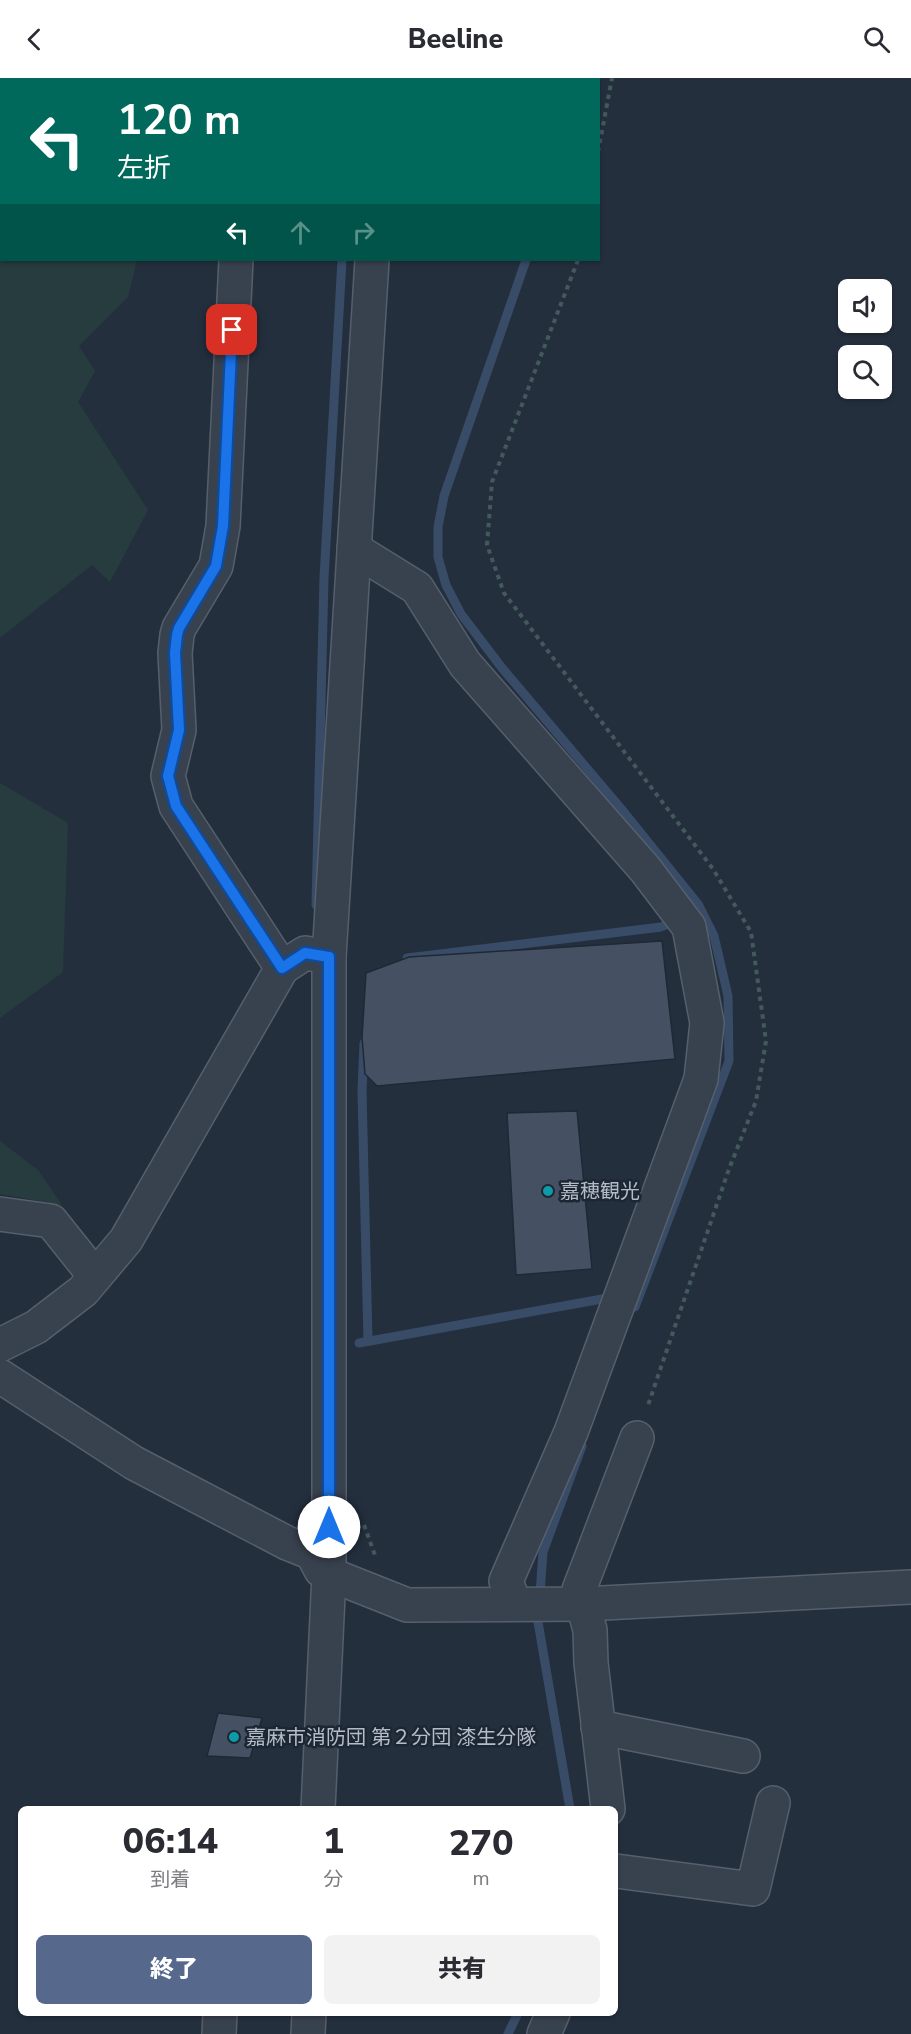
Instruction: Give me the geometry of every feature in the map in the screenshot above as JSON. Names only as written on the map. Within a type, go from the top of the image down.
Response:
[{"type":"street","points":[[236,261],[223,526],[216,566],[179,628],[175,653],[179,730],[168,776],[176,806],[282,968]]},
{"type":"street","points":[[318,1806],[329,1574],[329,957],[372,261]]},
{"type":"street","points":[[354,549],[417,588],[465,664],[645,869],[689,927],[707,1023],[701,1079],[571,1432],[506,1581],[514,1604]]},
{"type":"street","points":[[0,1345],[36,1327],[83,1291],[126,1240],[282,968],[305,953],[329,957]]},
{"type":"street","points":[[0,1214],[51,1221],[95,1276]]},
{"type":"street","points":[[0,1376],[134,1462],[288,1544],[312,1553],[321,1570],[407,1605],[584,1604],[911,1587]]},
{"type":"street","points":[[608,1806],[590,1630],[579,1590],[637,1438]]},
{"type":"street","points":[[598,1727],[742,1756]]},
{"type":"street","points":[[618,1869],[753,1889],[773,1803]]},
{"type":"street","points":[[219,2034],[220,2016]]},
{"type":"street","points":[[308,2034],[309,2016]]},
{"type":"street","points":[[544,2034],[552,2016]]},
{"type":"path","points":[[600,141],[612,78]]},
{"type":"path","points":[[362,1513],[363,1524],[379,1565]]},
{"type":"green space","points":[[0,261],[137,261],[128,297],[79,346],[95,371],[78,402],[148,510],[110,582],[92,565],[0,638]]},
{"type":"green space","points":[[0,783],[68,823],[63,972],[0,1018]]},
{"type":"green space","points":[[0,1141],[38,1170],[62,1205],[0,1194]]},
{"type":"building","points":[[662,941],[675,1059],[377,1086],[365,1074],[362,1037],[366,973],[409,957]]},
{"type":"building","name":"嘉穂観光","points":[[577,1111],[592,1269],[516,1275],[507,1113]]},
{"type":"building","name":"嘉麻市消防団 第２分団 漆生分隊","points":[[218,1713],[262,1718],[250,1758],[207,1756]]},
{"type":"waterway","points":[[316,905],[324,578],[342,261]]},
{"type":"waterway","points":[[526,261],[444,496],[438,527],[438,557],[446,585],[461,614],[502,668],[698,904],[714,936],[728,996],[729,1061],[635,1307]]},
{"type":"waterway","points":[[407,958],[661,927],[677,920]]},
{"type":"waterway","points":[[364,1043],[362,1091],[368,1341]]},
{"type":"waterway","points":[[359,1343],[613,1297]]},
{"type":"waterway","points":[[569,1806],[538,1622],[543,1552],[582,1446]]},
{"type":"waterway","points":[[508,2034],[517,2016]]},
{"type":"place","name":"嘉穂観光","points":[[548,1191]]},
{"type":"place","name":"嘉麻市消防団 第２分団 漆生分隊","points":[[234,1737]]},
{"type":"route","points":[[232,330],[223,526],[216,566],[179,628],[175,653],[179,730],[168,776],[176,806],[282,968],[305,953],[329,957],[329,1527]]}]
